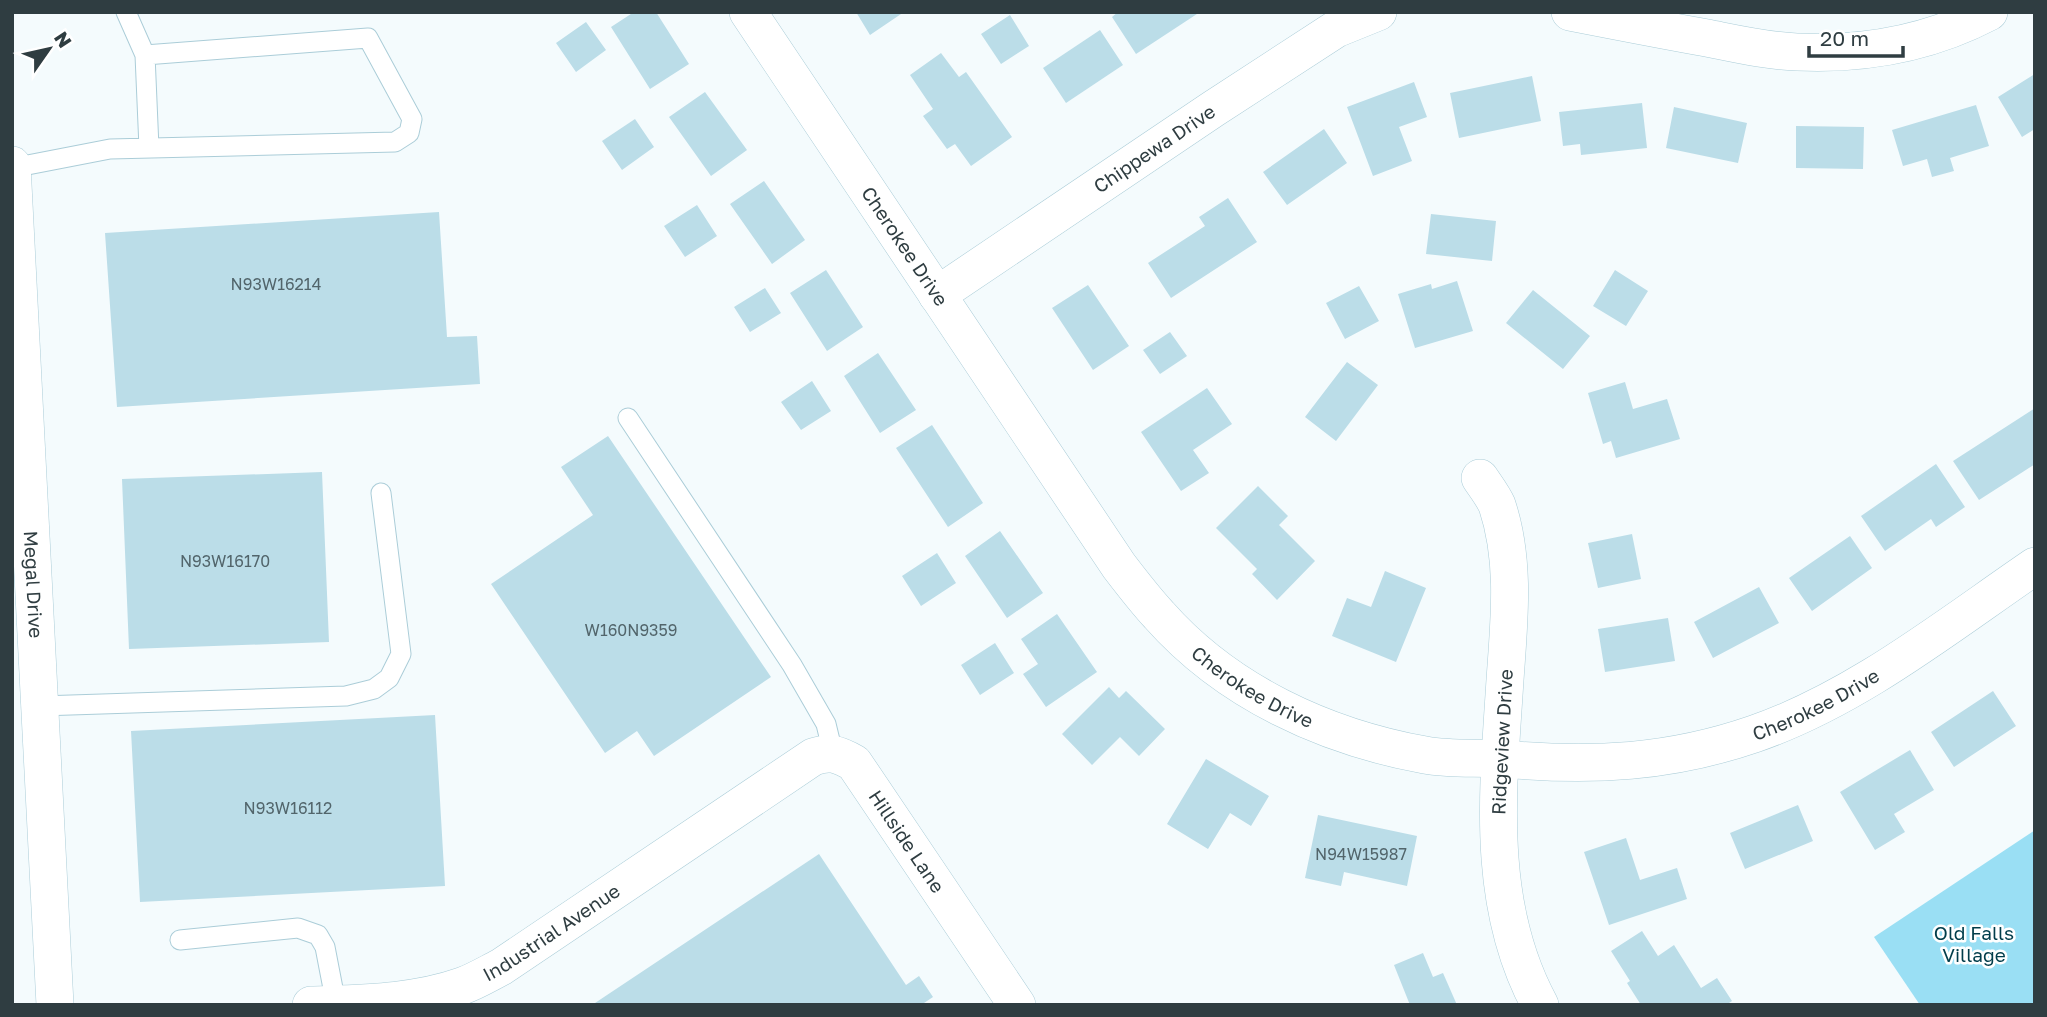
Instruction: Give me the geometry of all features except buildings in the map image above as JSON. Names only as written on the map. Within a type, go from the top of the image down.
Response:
[{"type":"street","name":"Cherokee Drive","points":[[748,12],[1119,566],[1160,616],[1224,674],[1289,712],[1342,735],[1426,755],[1555,764],[1612,763],[1692,752],[1756,733],[1826,703],[2035,566]]},
{"type":"street","name":"Chippewa Drive","points":[[937,295],[1213,108],[1336,29],[1378,12]]},
{"type":"street","points":[[1570,12],[1796,52],[1864,51],[1944,32],[1989,12]]},
{"type":"street","name":"Megal Drive","points":[[12,167],[55,1005]]},
{"type":"street","name":"Ridgeview Drive","points":[[1480,478],[1496,503],[1507,547],[1510,608],[1497,809],[1499,869],[1508,918],[1520,958],[1540,1005]]},
{"type":"street","name":"Industrial Avenue","points":[[323,1004],[379,1002],[424,996],[473,981],[501,967],[813,757],[833,753]]},
{"type":"street","name":"Hillside Lane","points":[[833,753],[854,763],[1017,1005]]},
{"type":"lane","points":[[126,12],[145,55],[149,148]]},
{"type":"lane","points":[[12,167],[110,149],[395,142],[409,133],[412,119],[368,38],[145,55]]},
{"type":"lane","points":[[628,418],[792,665],[826,724],[833,753]]},
{"type":"lane","points":[[40,706],[346,696],[374,689],[389,678],[401,654],[381,493]]},
{"type":"lane","points":[[180,940],[298,928],[317,935],[325,947],[323,1004]]},
{"type":"green space","name":"Old Falls Village","points":[[2035,830],[2035,1005],[1920,1005],[1874,937]]}]
